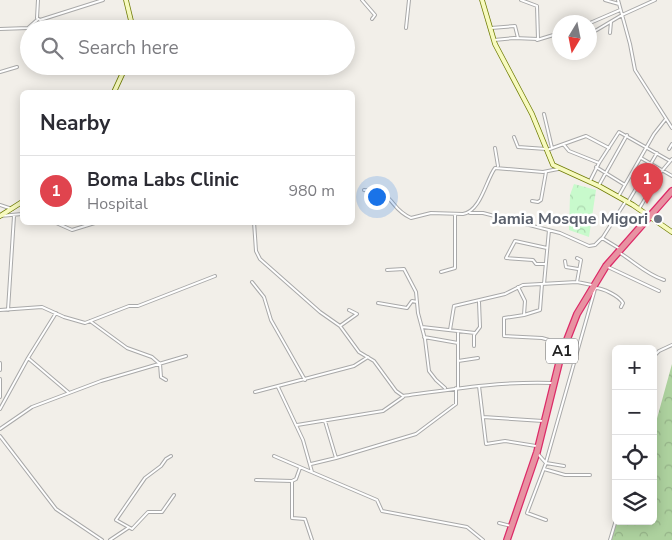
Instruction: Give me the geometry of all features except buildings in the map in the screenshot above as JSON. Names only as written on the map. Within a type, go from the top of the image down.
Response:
[{"type":"highway","name":"A1","points":[[507,540],[510,526],[538,449],[564,345],[577,314],[606,266],[649,216],[671,194]]},
{"type":"street","points":[[38,0],[37,19],[47,19],[102,0]]},
{"type":"street","points":[[126,0],[131,20]]},
{"type":"street","points":[[362,0],[374,15],[372,19]]},
{"type":"street","points":[[406,28],[409,0]]},
{"type":"street","points":[[482,0],[494,40],[523,94],[548,149]]},
{"type":"street","points":[[521,0],[537,6],[539,25],[537,40]]},
{"type":"street","points":[[605,0],[619,4]]},
{"type":"street","points":[[618,0],[630,44],[634,70],[672,128]]},
{"type":"street","points":[[597,30],[622,15],[655,0]]},
{"type":"street","points":[[597,20],[620,10]]},
{"type":"street","points":[[610,33],[611,22]]},
{"type":"street","points":[[605,25],[609,28]]},
{"type":"street","points":[[491,28],[515,26],[518,38]]},
{"type":"street","points":[[0,29],[20,28]]},
{"type":"street","points":[[494,40],[518,38],[537,40],[552,35]]},
{"type":"street","points":[[0,72],[17,67]]},
{"type":"street","points":[[115,90],[122,75]]},
{"type":"street","points":[[544,114],[551,164],[558,169],[599,186],[639,209],[672,232]]},
{"type":"street","points":[[618,197],[665,120]]},
{"type":"street","points":[[590,181],[596,167],[618,132],[627,135],[671,160],[662,170],[639,209]]},
{"type":"street","points":[[599,186],[627,135]]},
{"type":"street","points":[[514,137],[518,147],[548,149],[588,136],[609,148]]},
{"type":"street","points":[[564,144],[569,151],[599,163]]},
{"type":"street","points":[[669,149],[672,144]]},
{"type":"street","points":[[467,214],[476,204],[492,173],[498,166],[496,148]]},
{"type":"street","points":[[364,190],[386,194],[396,206],[411,218],[431,213],[483,213],[563,234],[589,246],[595,245],[614,222],[658,153]]},
{"type":"street","points":[[641,158],[672,176]]},
{"type":"street","points":[[498,166],[546,171],[558,169]]},
{"type":"street","points":[[596,167],[625,185]]},
{"type":"street","points":[[532,201],[538,202],[542,198],[546,171]]},
{"type":"street","points":[[0,216],[20,203]]},
{"type":"street","points":[[0,205],[12,209]]},
{"type":"street","points":[[0,216],[20,214]]},
{"type":"street","points":[[441,272],[455,267],[455,214]]},
{"type":"street","points":[[8,310],[14,216]]},
{"type":"street","points":[[59,225],[76,230],[90,225]]},
{"type":"street","points":[[254,225],[256,251],[260,259],[316,308],[340,326],[359,352],[375,363],[396,390],[404,396]]},
{"type":"street","points":[[549,230],[541,308],[524,315],[504,318],[504,337],[542,338],[564,345]]},
{"type":"street","points":[[602,238],[641,266],[645,272],[664,280]]},
{"type":"street","points":[[545,264],[536,264],[531,260],[508,260],[506,258],[515,241],[547,248]]},
{"type":"street","points":[[577,258],[581,260],[577,282]]},
{"type":"street","points":[[565,261],[566,268],[578,269]]},
{"type":"street","points":[[606,266],[659,291]]},
{"type":"street","points":[[387,270],[405,270],[416,292],[430,372],[446,389]]},
{"type":"street","points":[[0,310],[40,306],[80,322],[90,321],[129,306],[136,307],[215,276]]},
{"type":"street","points":[[252,282],[264,297],[271,320],[305,380]]},
{"type":"street","points":[[450,330],[454,306],[505,294],[518,287],[577,282],[600,288],[620,298],[623,303],[621,307]]},
{"type":"street","points":[[518,287],[525,301],[524,315]]},
{"type":"street","points":[[527,513],[544,469],[594,287]]},
{"type":"street","points":[[378,303],[407,308],[412,301],[417,302]]},
{"type":"street","points":[[474,346],[476,333],[480,327],[479,301]]},
{"type":"street","points":[[340,326],[357,314],[349,310]]},
{"type":"street","points":[[0,409],[28,358],[56,313]]},
{"type":"street","points":[[90,321],[127,348],[145,353],[160,364],[161,377],[166,380]]},
{"type":"street","points":[[422,328],[450,330],[458,333],[476,333]]},
{"type":"street","points":[[311,464],[422,431],[446,409],[456,404],[458,333]]},
{"type":"street","points":[[424,337],[458,343]]},
{"type":"street","points":[[657,353],[672,345]]},
{"type":"street","points":[[0,429],[24,410],[68,393],[186,356]]},
{"type":"street","points":[[255,392],[357,365],[368,357]]},
{"type":"street","points":[[28,358],[68,393]]},
{"type":"street","points":[[458,361],[478,358]]},
{"type":"street","points":[[0,363],[0,370]]},
{"type":"street","points":[[0,379],[0,397]]},
{"type":"street","points":[[297,425],[386,411],[404,396],[446,389],[553,383]]},
{"type":"street","points":[[478,386],[488,445],[506,441],[538,449],[540,458],[546,462],[564,466]]},
{"type":"street","points":[[278,387],[297,425],[313,473]]},
{"type":"street","points":[[483,417],[544,422]]},
{"type":"street","points":[[325,421],[336,458]]},
{"type":"street","points":[[0,436],[56,509],[102,540]]},
{"type":"street","points":[[128,528],[116,521],[116,519],[145,478],[172,456]]},
{"type":"street","points":[[274,456],[377,500],[380,509],[384,512],[467,527],[483,540]]},
{"type":"street","points":[[256,480],[292,481],[296,479],[300,468]]},
{"type":"street","points":[[544,469],[566,475],[590,475]]},
{"type":"street","points":[[292,481],[292,518],[305,519],[312,540]]},
{"type":"street","points":[[110,540],[128,528],[132,529],[149,512],[162,512],[174,495]]},
{"type":"street","points":[[516,509],[546,520]]},
{"type":"street","points":[[499,523],[510,526]]},
{"type":"street","points":[[610,540],[614,525]]},
{"type":"green space","points":[[574,184],[596,190],[589,237],[569,230],[570,195]]},
{"type":"green space","points":[[672,364],[672,540],[609,540],[615,525],[657,525],[657,418]]},
{"type":"place","name":"Boma Labs Clinic","points":[[647,204]]},
{"type":"place","name":"Jamia Mosque Migori","points":[[658,219]]}]
